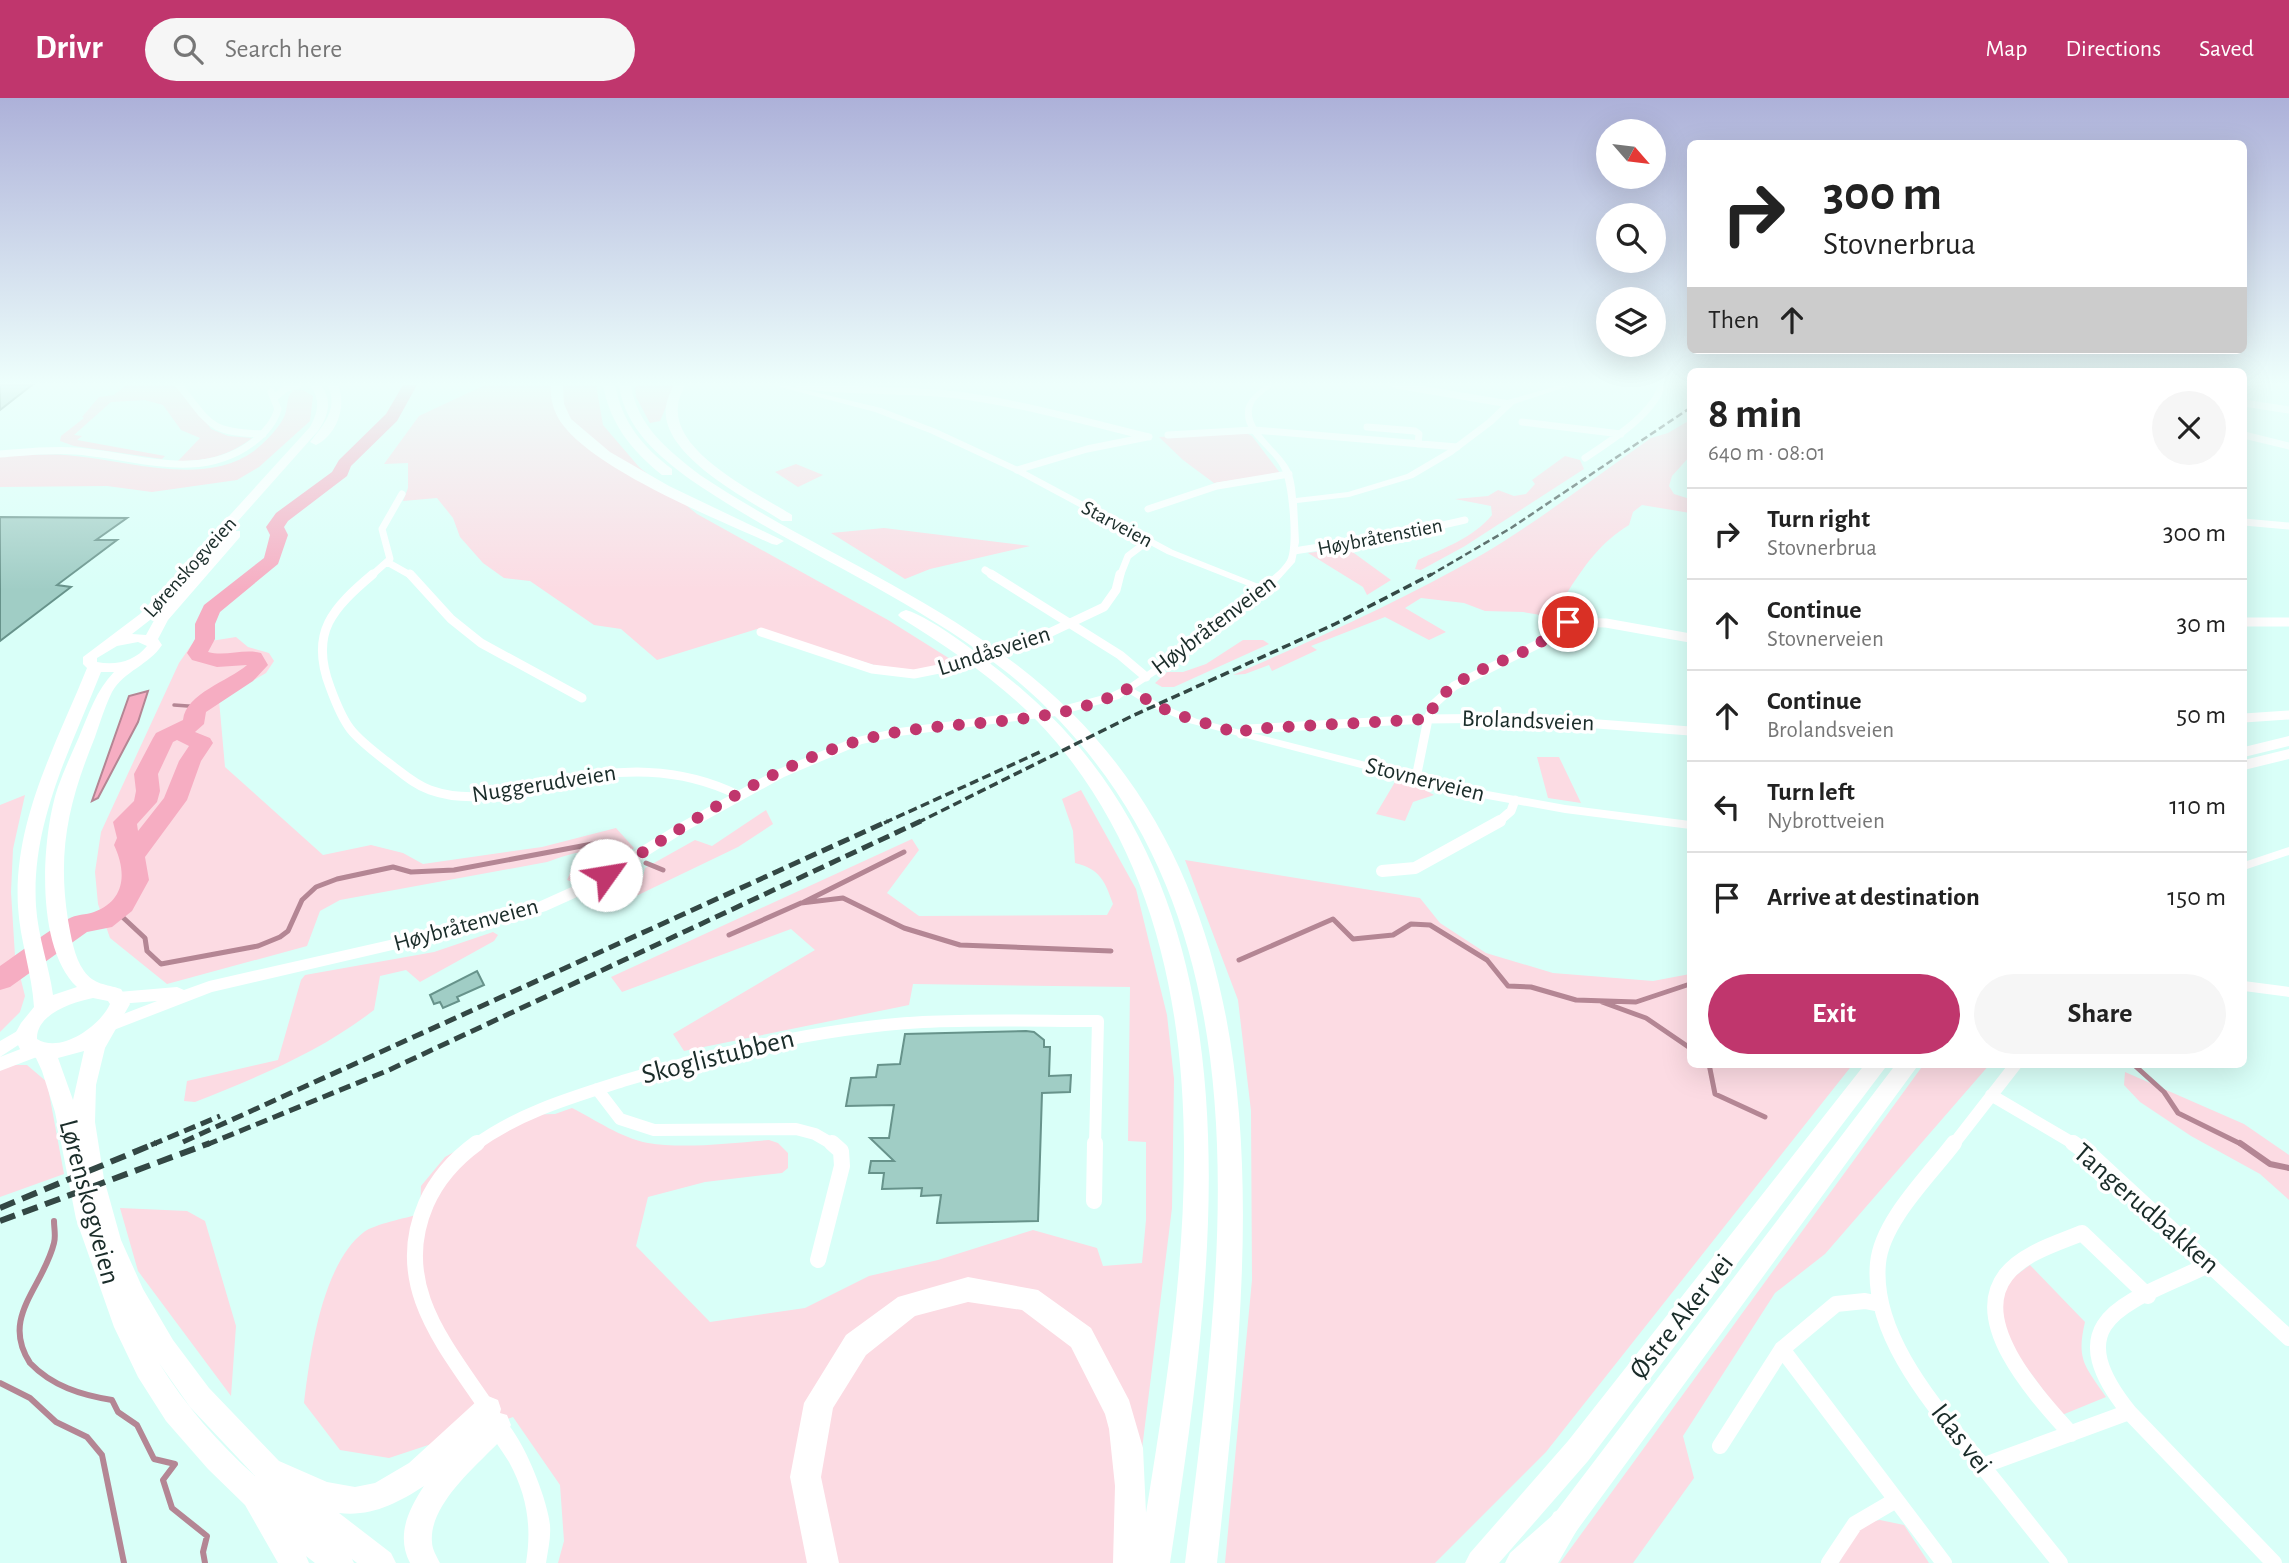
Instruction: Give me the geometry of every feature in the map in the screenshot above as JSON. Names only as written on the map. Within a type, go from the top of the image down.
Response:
[{"type":"highway","name":"Lørenskogveien","points":[[95,667],[90,664],[90,657],[113,643],[145,617],[292,453]]},
{"type":"highway","name":"Lørenskogveien","points":[[133,662],[151,652],[155,645],[150,640],[162,618],[306,453]]},
{"type":"highway","points":[[606,453],[701,507],[777,541]]},
{"type":"highway","points":[[647,453],[690,489],[933,632],[980,664],[1028,703],[1063,739],[1099,769],[1169,932],[1185,1002],[1195,1080],[1197,1159],[1191,1292],[1177,1412],[1154,1563]]},
{"type":"highway","points":[[666,453],[736,503],[962,634],[1013,670],[1048,700],[1157,841],[1184,899],[1215,1000],[1230,1120],[1228,1262],[1217,1416],[1200,1563]]},
{"type":"highway","points":[[692,453],[783,516],[854,570]]},
{"type":"highway","points":[[113,643],[138,638],[150,640]]},
{"type":"highway","points":[[105,1029],[74,1046],[35,1044],[44,1010],[43,987],[32,945],[27,905],[27,868],[36,811],[47,777],[95,667],[108,668],[133,662]]},
{"type":"highway","points":[[93,991],[75,974],[65,953],[59,928],[54,859],[58,823],[66,788],[106,689],[133,662]]},
{"type":"highway","points":[[2247,751],[2289,741]]},
{"type":"highway","points":[[2247,764],[2289,754]]},
{"type":"highway","points":[[44,1010],[63,999],[93,991],[109,992],[118,998]]},
{"type":"highway","name":"Lørenskogveien","points":[[118,998],[119,1011],[105,1029],[86,1075],[82,1113],[95,1196],[125,1283],[164,1351],[229,1432],[253,1476],[339,1563]]},
{"type":"highway","name":"Lørenskogveien","points":[[35,1044],[58,1080],[94,1240],[107,1282],[157,1385],[183,1419],[253,1476],[381,1563]]},
{"type":"highway","name":"Østre Aker vei","points":[[1479,1563],[1578,1451],[1874,1068]]},
{"type":"highway","name":"Østre Aker vei","points":[[1520,1563],[1565,1523],[1905,1068]]},
{"type":"highway","points":[[823,1563],[813,1532],[806,1472],[811,1426],[829,1381],[854,1345],[882,1320],[928,1298],[971,1289],[1016,1295],[1045,1308],[1075,1332],[1102,1367],[1120,1412],[1129,1463],[1129,1563]]},
{"type":"highway","points":[[253,1476],[336,1499],[374,1498],[409,1480],[492,1417]]},
{"type":"highway","points":[[425,1563],[419,1557],[418,1543],[424,1514],[445,1478],[492,1417]]},
{"type":"highway","points":[[253,1476],[294,1563]]},
{"type":"highway","points":[[1539,1563],[1565,1523]]},
{"type":"main road","name":"Høybråtenveien","points":[[118,998],[195,991],[523,913],[592,884],[738,795],[813,758],[873,737],[1056,712],[1115,696],[1127,689]]},
{"type":"main road","name":"Høybråtenveien","points":[[105,1029],[195,991]]},
{"type":"main road","points":[[0,1050],[35,1044]]},
{"type":"main road","points":[[0,1064],[35,1044]]},
{"type":"street","points":[[93,453],[184,466],[209,464],[240,453]]},
{"type":"street","name":"Starveien","points":[[982,453],[1192,563],[1263,589]]},
{"type":"street","points":[[1017,470],[1072,453]]},
{"type":"street","name":"Høybråtenveien","points":[[1127,689],[1184,651],[1263,589],[1292,560],[1293,500],[1289,474],[1273,453]]},
{"type":"street","points":[[1293,500],[1328,498],[1388,484],[1419,472],[1447,453]]},
{"type":"street","points":[[1585,458],[1592,453]]},
{"type":"street","points":[[1148,509],[1205,487],[1246,478],[1289,474]]},
{"type":"street","points":[[401,494],[382,529],[390,559],[387,562],[404,568],[450,618],[482,642],[532,673],[582,698]]},
{"type":"street","name":"Høybråtenstien","points":[[1294,551],[1408,533],[1465,520]]},
{"type":"street","points":[[2247,522],[2289,526]]},
{"type":"street","name":"Lundåsveien","points":[[761,632],[888,673],[914,674],[949,669],[1071,624],[1108,604],[1126,555],[1148,541]]},
{"type":"street","name":"Nuggerudveien","points":[[387,562],[330,619],[321,653],[332,695],[348,732],[413,783],[447,795],[496,796],[608,772],[636,770],[691,776],[738,795]]},
{"type":"street","points":[[985,570],[1130,662],[1146,677]]},
{"type":"street","points":[[1416,778],[1428,719],[1434,704],[1454,686],[1542,642],[1568,622],[1606,623],[1687,637]]},
{"type":"street","points":[[2247,622],[2289,622]]},
{"type":"street","name":"Stovnerveien","points":[[1127,689],[1165,710],[1241,734],[1416,778],[1515,800],[1687,825]]},
{"type":"street","points":[[2247,718],[2289,715]]},
{"type":"street","name":"Brolandsveien","points":[[1241,734],[1248,729],[1428,719],[1520,718],[1687,731]]},
{"type":"street","points":[[1382,871],[1415,868],[1502,820],[1511,811],[1515,800]]},
{"type":"street","points":[[2247,865],[2289,851]]},
{"type":"street","points":[[2247,986],[2289,992]]},
{"type":"street","name":"Skoglistubben","points":[[492,1417],[422,1299],[413,1267],[421,1214],[444,1176],[471,1147],[521,1115],[665,1068],[810,1034],[899,1024],[1098,1021],[1094,1201]]},
{"type":"street","name":"Idas vei","points":[[2013,1068],[1891,1224],[1878,1262],[1880,1304],[1904,1360],[1932,1404],[2060,1563]]},
{"type":"street","points":[[597,1090],[620,1119],[654,1130],[796,1129],[812,1131],[834,1144],[841,1151],[842,1166],[818,1260]]},
{"type":"street","name":"Tangerudbakken","points":[[1991,1095],[2059,1133],[2093,1157],[2289,1338]]},
{"type":"street","points":[[2071,1434],[2024,1378],[2004,1344],[1996,1312],[1996,1295],[2006,1276],[2033,1256],[2082,1233],[2148,1296]]},
{"type":"street","points":[[2210,1264],[2148,1296],[2105,1323],[2098,1336],[2099,1367],[2107,1383],[2129,1412],[2274,1563]]},
{"type":"street","points":[[1720,1446],[1782,1349],[1836,1304],[1865,1301],[1880,1304]]},
{"type":"street","points":[[1782,1349],[1944,1563]]},
{"type":"street","points":[[1982,1466],[2129,1412]]},
{"type":"street","points":[[492,1417],[534,1491],[539,1523],[536,1563]]},
{"type":"street","points":[[1829,1563],[1844,1534],[1863,1515],[1896,1500]]},
{"type":"shaded area","points":[[124,453],[165,456],[162,459]]},
{"type":"shaded area","points":[[185,453],[223,453],[198,460],[178,461]]},
{"type":"shaded area","points":[[250,453],[274,453],[259,467],[237,480],[152,492],[107,486],[0,487],[0,457],[66,455],[190,470],[213,468],[234,462]]},
{"type":"shaded area","points":[[392,453],[627,453],[639,467],[697,514],[888,620],[955,662],[900,673],[757,629],[657,660],[621,629],[594,625],[530,581],[504,578],[483,563],[460,537],[453,518],[437,498],[403,501],[408,488],[408,463],[384,464]]},
{"type":"shaded area","points":[[1176,453],[1265,453],[1280,473],[1214,483]]},
{"type":"shaded area","points":[[1629,453],[1687,453],[1687,459],[1672,476],[1669,486],[1674,494],[1687,498],[1687,512],[1642,505],[1633,512],[1629,525],[1594,555],[1567,593],[1576,614],[1552,617],[1523,612],[1485,611],[1464,603],[1421,598],[1405,608],[1446,632],[1429,640],[1385,617],[1311,646],[1317,650],[1272,671],[1269,665],[1245,674],[1233,675],[1422,587],[1526,527]]},
{"type":"shaded area","points":[[1565,456],[1580,460],[1584,469],[1465,546],[1421,570],[1415,569],[1418,560],[1467,536],[1492,515],[1491,506],[1455,499],[1488,496],[1498,490],[1514,496],[1526,494],[1535,484],[1532,480]]},
{"type":"shaded area","points":[[796,464],[823,475],[798,487],[775,472]]},
{"type":"shaded area","points":[[884,528],[1030,546],[930,569],[905,579],[831,533]]},
{"type":"shaded area","points":[[1347,548],[1391,580],[1367,595],[1363,587],[1308,553]]},
{"type":"shaded area","points":[[236,637],[248,647],[269,653],[274,661],[266,673],[219,700],[225,767],[323,855],[371,845],[403,853],[423,864],[542,847],[616,828],[634,848],[616,860],[599,852],[582,852],[547,862],[340,900],[320,911],[307,946],[167,984],[110,938],[98,904],[95,872],[101,832],[179,663],[192,644]]},
{"type":"shaded area","points":[[1243,640],[1263,640],[1269,644],[1174,687],[1162,687],[1155,683],[1167,672],[1183,672],[1206,664]]},
{"type":"shaded area","points":[[148,691],[138,722],[98,798],[92,801],[129,696]]},
{"type":"shaded area","points":[[1537,757],[1559,757],[1581,803],[1548,798]]},
{"type":"shaded area","points":[[1395,782],[1420,787],[1434,795],[1413,802],[1405,821],[1376,814]]},
{"type":"shaded area","points":[[1081,790],[1136,889],[1167,1015],[1174,1079],[1172,1208],[1141,1457],[1119,1563],[558,1563],[564,1541],[560,1485],[513,1417],[389,1458],[340,1450],[304,1403],[320,1311],[338,1265],[364,1232],[420,1214],[421,1186],[445,1157],[521,1115],[555,1114],[572,1108],[638,1141],[662,1145],[692,1145],[769,1140],[778,1143],[788,1153],[788,1168],[782,1173],[705,1182],[648,1197],[636,1246],[710,1322],[805,1308],[869,1276],[938,1260],[1033,1230],[1097,1248],[1103,1266],[1142,1263],[1146,1220],[1146,1142],[1128,1141],[1130,987],[913,984],[909,1005],[684,1051],[673,1034],[815,950],[791,929],[622,992],[611,977],[912,839],[919,850],[887,893],[919,916],[1107,915],[1113,904],[1104,883],[1096,873],[1075,863],[1073,831],[1062,799]]},
{"type":"shaded area","points":[[25,795],[13,849],[11,892],[15,956],[25,996],[20,1012],[0,1032],[0,805]]},
{"type":"shaded area","points":[[766,810],[773,824],[738,847],[634,897],[641,886],[645,868],[695,840],[712,846]]},
{"type":"shaded area","points":[[1185,860],[1420,898],[1440,923],[1486,953],[1553,973],[1653,981],[1687,975],[1687,1068],[1850,1068],[1546,1452],[1435,1563],[1225,1563],[1252,1280],[1251,1111],[1238,1000]]},
{"type":"shaded area","points":[[585,862],[595,863],[598,871],[579,884],[567,880],[573,867]]},
{"type":"shaded area","points":[[493,932],[498,935],[494,941],[420,982],[406,970],[380,976],[374,1010],[332,1039],[265,1073],[195,1102],[184,1101],[187,1081],[278,1060],[301,980],[305,975],[434,952]]},
{"type":"shaded area","points":[[13,1065],[27,1065],[47,1082],[64,1174],[0,1197],[0,1070]]},
{"type":"shaded area","points":[[1921,1068],[1987,1068],[1825,1254],[1775,1293],[1683,1436],[1694,1478],[1633,1563],[1560,1563]]},
{"type":"shaded area","points":[[2125,1072],[2244,1124],[2289,1155],[2289,1200],[2260,1174],[2191,1136],[2140,1102],[2124,1085]]},
{"type":"shaded area","points":[[120,1208],[187,1211],[205,1221],[236,1326],[231,1396],[138,1271]]},
{"type":"shaded area","points":[[2030,1265],[2085,1322],[2082,1335],[2084,1362],[2106,1397],[2062,1415],[2009,1344],[2002,1313],[2003,1296],[2011,1279]]},
{"type":"shaded area","points":[[1880,1520],[1904,1525],[1929,1563],[1839,1563],[1850,1541],[1867,1522]]},
{"type":"building","points":[[0,517],[127,518],[96,540],[117,540],[57,585],[71,587],[0,641]]},
{"type":"building","points":[[477,971],[484,985],[457,997],[459,1001],[443,1008],[440,1002],[434,1004],[430,995]]},
{"type":"building","points":[[1034,1032],[1044,1040],[1044,1047],[1050,1047],[1049,1076],[1071,1075],[1070,1092],[1042,1093],[1038,1221],[937,1223],[941,1195],[921,1196],[922,1188],[882,1189],[884,1173],[869,1173],[871,1161],[894,1161],[870,1138],[889,1138],[894,1105],[846,1106],[851,1078],[876,1077],[878,1065],[900,1064],[905,1034]]},
{"type":"waterway","points":[[181,730],[193,724],[195,713],[205,702],[245,677],[258,665],[254,657],[217,661],[199,656],[197,653],[205,639],[205,624],[211,609],[272,560],[279,535],[275,527],[282,517],[341,473],[339,470],[355,453]]},
{"type":"waterway","points":[[174,705],[202,707]]},
{"type":"waterway","points":[[132,857],[126,845],[130,837],[126,832],[125,822],[145,802],[148,791],[146,774],[164,738],[181,730]]},
{"type":"waterway","points":[[132,857],[175,800],[190,761],[202,743],[184,735],[181,730]]},
{"type":"waterway","points":[[116,911],[145,938],[147,951],[161,964],[258,946],[280,937],[288,931],[302,900],[316,887],[337,879],[393,867],[411,872],[454,870],[603,842],[617,853]]},
{"type":"waterway","points":[[804,902],[904,852]]},
{"type":"waterway","points":[[0,980],[80,924],[103,920],[123,905],[136,880],[132,857]]},
{"type":"waterway","points":[[646,863],[663,870]]},
{"type":"waterway","points":[[729,935],[801,903],[843,898],[904,928],[960,945],[1111,951]]},
{"type":"waterway","points":[[1239,960],[1333,919],[1353,939],[1393,935],[1411,924],[1430,925],[1487,960],[1508,986],[1531,987],[1576,1000],[1636,1002],[1687,985]]},
{"type":"waterway","points":[[1602,1002],[1646,1018],[1687,1046]]},
{"type":"waterway","points":[[1710,1068],[1715,1094],[1765,1117]]},
{"type":"waterway","points":[[2137,1068],[2164,1092],[2178,1113],[2243,1145]]},
{"type":"waterway","points":[[2243,1145],[2270,1164],[2289,1168]]},
{"type":"waterway","points":[[54,1221],[55,1240],[49,1259],[22,1317],[22,1346],[30,1363],[48,1378],[78,1392],[112,1400],[118,1412],[137,1425],[154,1459],[175,1464],[163,1480],[172,1508],[207,1536],[203,1552],[205,1563]]},
{"type":"waterway","points":[[0,1383],[30,1398],[56,1422],[87,1437],[102,1455],[124,1563]]},
{"type":"railway","points":[[1429,576],[1511,528],[1622,453]]},
{"type":"railway","points":[[917,823],[1132,716],[1335,624],[1432,574]]},
{"type":"railway","points":[[884,823],[1040,752]]},
{"type":"railway","points":[[183,1142],[888,821]]},
{"type":"railway","points":[[206,1145],[389,1070],[921,821]]},
{"type":"railway","points":[[151,1145],[220,1116]]},
{"type":"railway","points":[[0,1208],[156,1143]]},
{"type":"railway","points":[[0,1221],[210,1143]]},
{"type":"route","points":[[606,875],[705,814],[779,774],[822,754],[873,737],[1056,712],[1115,696],[1127,689],[1172,713],[1241,734],[1248,729],[1428,719],[1434,704],[1448,690],[1542,642],[1554,630],[1568,622]]}]
